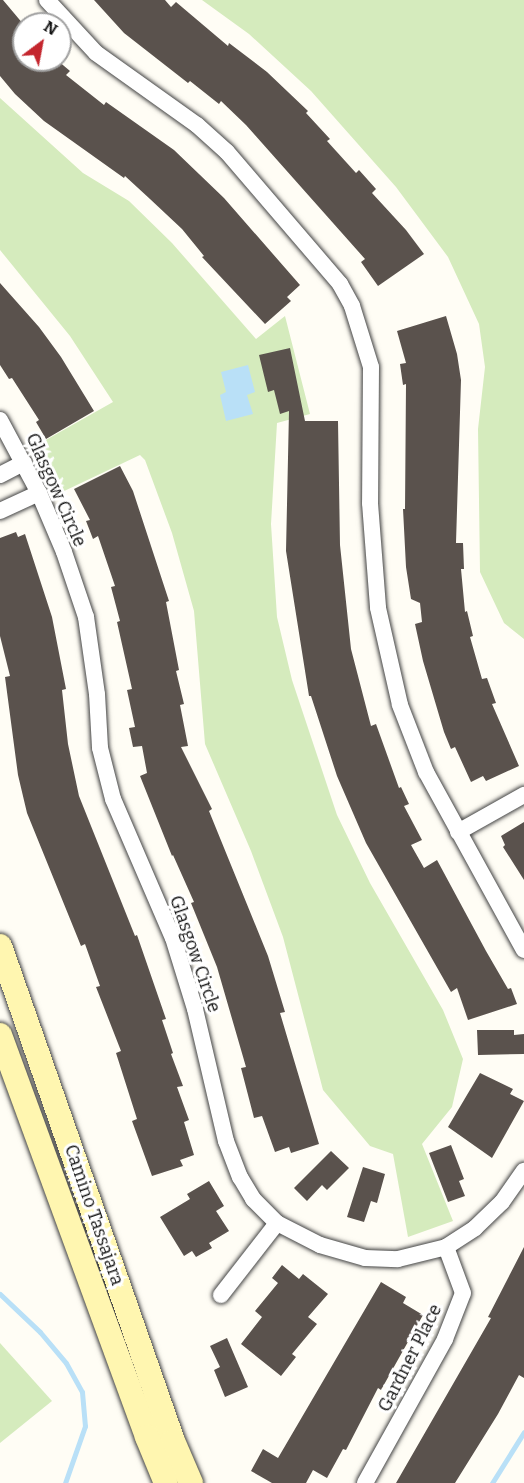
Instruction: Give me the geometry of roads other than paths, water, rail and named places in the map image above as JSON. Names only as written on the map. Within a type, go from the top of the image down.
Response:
[{"type":"main road","name":"Camino Tassajara","points":[[0,946],[169,1430],[191,1483]]},
{"type":"main road","name":"Camino Tassajara","points":[[0,1035],[147,1437],[166,1483]]},
{"type":"street","points":[[47,0],[96,53],[197,125],[227,152],[340,284],[352,306],[371,366],[370,503],[378,608],[400,705],[426,772],[524,950]]},
{"type":"street","name":"Glasgow Circle","points":[[0,420],[39,493],[64,552],[86,617],[97,694],[100,748],[112,799],[173,938],[195,1009],[226,1141],[240,1177],[253,1199],[277,1223],[320,1245],[365,1258],[398,1259],[446,1247],[475,1228],[496,1209],[524,1172]]},
{"type":"street","points":[[0,475],[24,463]]},
{"type":"street","points":[[0,511],[39,493]]},
{"type":"street","points":[[458,832],[524,795]]},
{"type":"street","points":[[221,1295],[277,1223]]},
{"type":"street","name":"Gardner Place","points":[[365,1483],[445,1339],[463,1293],[446,1247]]},
{"type":"water","points":[[248,365],[255,392],[247,395],[253,414],[226,421],[220,395],[226,392],[221,372]]},
{"type":"waterway","points":[[0,1294],[40,1332],[66,1363],[82,1392],[85,1426],[65,1483]]},
{"type":"waterway","points":[[492,1483],[524,1432]]}]
